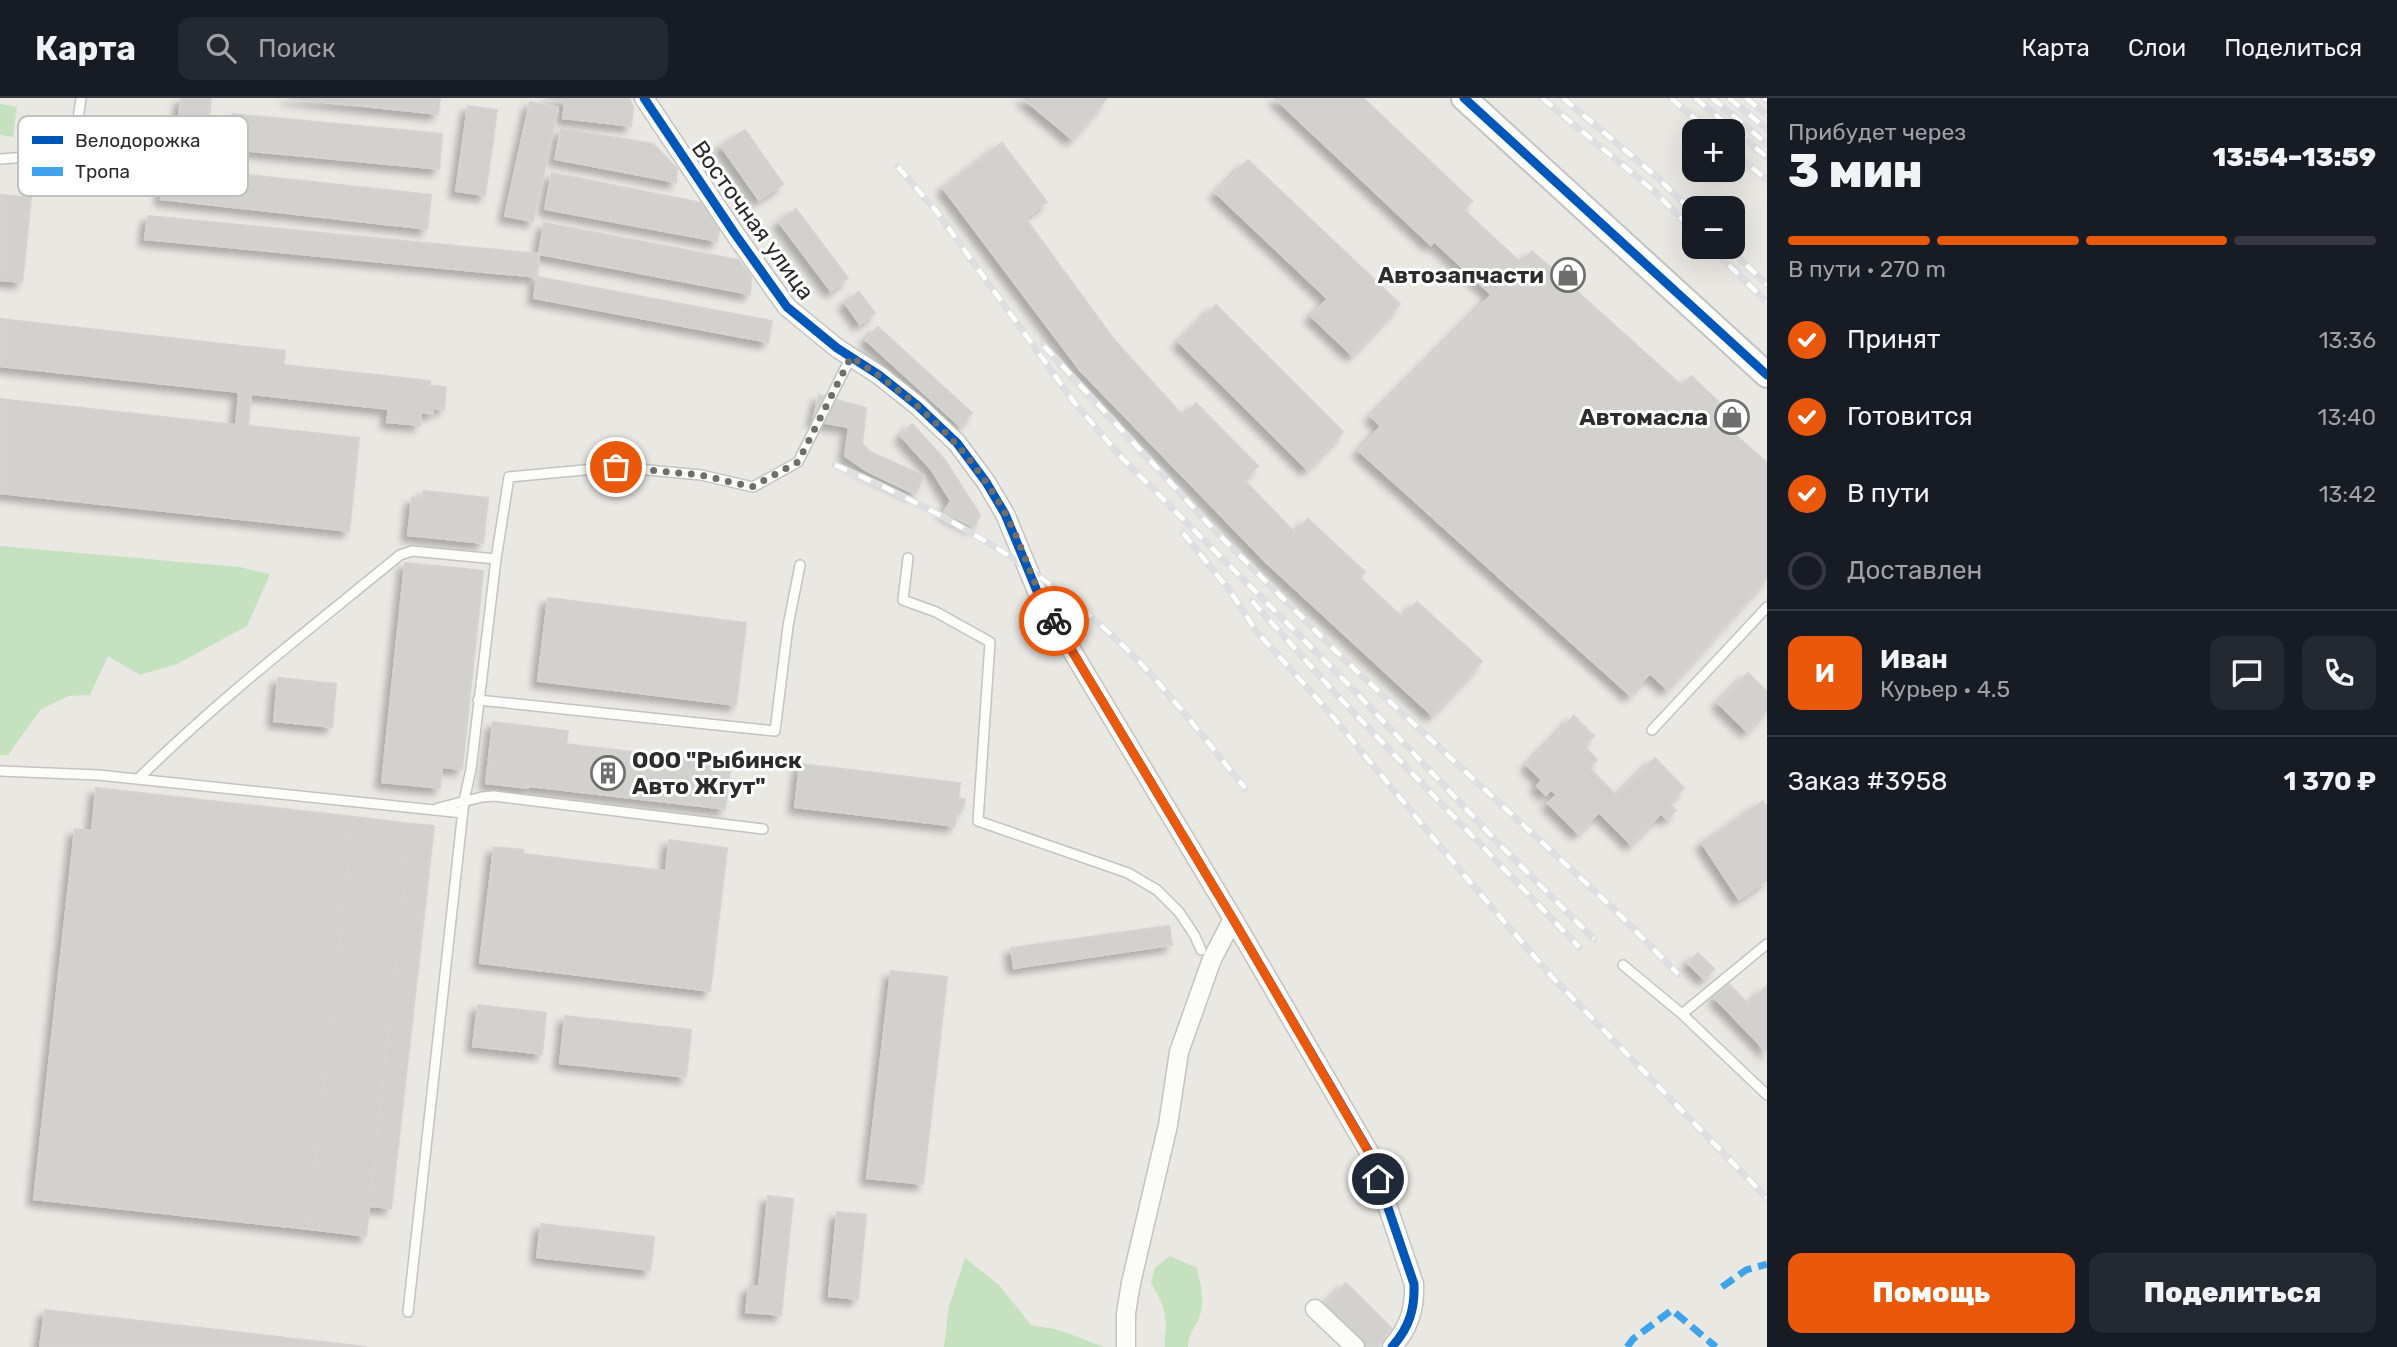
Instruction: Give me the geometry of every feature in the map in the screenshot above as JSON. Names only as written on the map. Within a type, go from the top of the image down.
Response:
[{"type":"street","name":"Восточная улица","points":[[644,98],[787,307],[918,406],[957,443],[986,482],[1005,514],[1039,596],[1233,919],[1369,1153],[1413,1283],[1415,1303],[1410,1320],[1392,1347]]},
{"type":"street","points":[[1464,98],[1767,375]]},
{"type":"street","points":[[1126,1347],[1126,1313],[1131,1283],[1168,1125],[1179,1052],[1212,959],[1233,919]]},
{"type":"street","points":[[1315,1309],[1355,1347]]},
{"type":"lane","points":[[78,116],[81,98]]},
{"type":"lane","points":[[0,159],[18,158]]},
{"type":"lane","points":[[408,1312],[464,801],[471,769],[496,559],[509,477],[616,467],[701,475],[752,487],[798,462],[851,357]]},
{"type":"lane","points":[[138,779],[225,697],[400,555],[412,551],[496,559]]},
{"type":"lane","points":[[908,558],[904,600],[936,612],[990,642],[978,821],[1128,873],[1157,890],[1179,912],[1195,936],[1200,950]]},
{"type":"lane","points":[[478,701],[775,731],[788,626],[800,565]]},
{"type":"lane","points":[[1652,730],[1767,607]]},
{"type":"lane","points":[[0,771],[138,779],[463,813]]},
{"type":"lane","points":[[433,810],[494,796],[763,829]]},
{"type":"lane","points":[[1682,1014],[1767,944]]},
{"type":"lane","points":[[1623,965],[1682,1014],[1767,1095]]},
{"type":"green space","points":[[0,104],[17,107],[13,137],[0,135]]},
{"type":"green space","points":[[0,546],[239,567],[270,574],[247,626],[177,664],[140,675],[108,656],[90,695],[69,696],[41,709],[8,755],[0,755]]},
{"type":"green space","points":[[1170,1256],[1197,1268],[1202,1297],[1201,1309],[1188,1347],[1165,1347],[1164,1312],[1151,1283],[1155,1268]]},
{"type":"green space","points":[[965,1258],[999,1285],[1031,1325],[1059,1330],[1104,1347],[944,1347],[949,1306]]},
{"type":"building","points":[[181,98],[211,98],[209,116],[179,116]]},
{"type":"building","points":[[286,98],[440,98],[438,114]]},
{"type":"building","points":[[545,98],[629,98],[633,107],[631,126],[563,118],[565,102]]},
{"type":"building","points":[[1023,98],[1107,98],[1072,139]]},
{"type":"building","points":[[1275,98],[1363,98],[1472,201],[1464,210],[1522,264],[1492,295],[1434,241],[1431,245]]},
{"type":"building","points":[[530,102],[558,108],[533,221],[505,216]]},
{"type":"building","points":[[468,106],[497,110],[485,195],[456,191]]},
{"type":"building","points":[[233,114],[442,134],[439,169],[248,151],[248,116]]},
{"type":"building","points":[[561,129],[653,144],[677,169],[676,182],[555,159]]},
{"type":"building","points":[[745,130],[783,184],[759,200],[721,146]]},
{"type":"building","points":[[1002,143],[1047,202],[1025,218],[1115,341],[1080,370],[943,188]]},
{"type":"building","points":[[1248,160],[1400,304],[1352,355],[1311,316],[1328,299],[1216,193]]},
{"type":"building","points":[[552,173],[701,203],[720,227],[717,241],[545,209]]},
{"type":"building","points":[[248,175],[431,195],[427,229],[161,199],[161,196],[248,196]]},
{"type":"building","points":[[0,195],[31,198],[22,282],[0,280]]},
{"type":"building","points":[[796,209],[848,278],[831,291],[779,222]]},
{"type":"building","points":[[148,216],[539,254],[537,277],[145,239]]},
{"type":"building","points":[[544,223],[738,260],[751,277],[750,294],[539,254]]},
{"type":"building","points":[[1532,251],[1682,386],[1691,376],[1722,405],[1713,415],[1767,463],[1767,494],[1513,273]]},
{"type":"building","points":[[1513,273],[1767,494],[1767,578],[1667,689],[1650,673],[1630,695],[1359,451],[1381,426],[1371,416]]},
{"type":"building","points":[[537,277],[772,321],[768,342],[534,298]]},
{"type":"building","points":[[859,292],[875,313],[860,324],[845,303]]},
{"type":"building","points":[[1216,305],[1343,432],[1307,469],[1179,342]]},
{"type":"building","points":[[0,319],[285,351],[283,365],[430,381],[430,386],[446,387],[444,409],[433,408],[433,414],[421,412],[420,425],[387,422],[389,409],[251,394],[248,426],[359,438],[349,531],[0,493],[0,399],[236,425],[239,392],[0,366]]},
{"type":"building","points":[[878,327],[972,413],[960,426],[866,340]]},
{"type":"building","points":[[1115,341],[1184,417],[1196,403],[1258,466],[1244,480],[1295,533],[1267,563],[1080,370]]},
{"type":"building","points":[[819,395],[866,408],[862,444],[870,452],[924,476],[915,494],[867,471],[845,456],[849,427],[813,421]]},
{"type":"building","points":[[912,424],[945,460],[980,515],[974,527],[944,512],[951,501],[931,469],[901,436]]},
{"type":"building","points":[[424,491],[488,498],[483,543],[408,535],[412,498],[423,499]]},
{"type":"building","points":[[1308,519],[1365,572],[1360,578],[1402,617],[1417,602],[1482,661],[1432,715],[1267,563]]},
{"type":"building","points":[[405,563],[483,571],[462,769],[442,767],[440,788],[382,782]]},
{"type":"building","points":[[548,598],[746,623],[736,705],[538,681]]},
{"type":"building","points":[[1748,673],[1767,692],[1767,710],[1747,731],[1718,703]]},
{"type":"building","points":[[278,678],[336,684],[332,727],[274,721]]},
{"type":"building","points":[[1574,716],[1594,736],[1584,746],[1597,760],[1589,768],[1617,796],[1655,758],[1684,788],[1669,803],[1676,810],[1667,819],[1661,813],[1631,844],[1599,812],[1578,833],[1548,803],[1557,795],[1551,789],[1546,795],[1537,786],[1542,780],[1527,765]]},
{"type":"building","name":"ООО \"Рыбинск Авто Жгут\"","points":[[493,722],[568,731],[566,744],[731,764],[725,809],[486,783]]},
{"type":"building","points":[[800,764],[960,783],[958,798],[965,799],[963,809],[957,809],[955,826],[795,807]]},
{"type":"building","points":[[96,788],[354,817],[308,1229],[34,1199],[75,829],[92,831]]},
{"type":"building","points":[[1763,801],[1767,807],[1767,880],[1739,899],[1702,843]]},
{"type":"building","points":[[354,817],[412,824],[366,1236],[308,1229]]},
{"type":"building","points":[[412,824],[434,826],[409,1048],[387,1045]]},
{"type":"building","points":[[669,840],[727,848],[710,991],[480,963],[494,847],[523,850],[523,854],[666,871]]},
{"type":"building","points":[[1169,926],[1172,945],[1014,968],[1011,948]]},
{"type":"building","points":[[1698,953],[1714,969],[1704,979],[1688,963]]},
{"type":"building","points":[[891,971],[947,977],[923,1184],[867,1178]]},
{"type":"building","points":[[1729,984],[1748,1004],[1767,986],[1767,1052],[1715,998]]},
{"type":"building","points":[[478,1005],[546,1013],[542,1054],[473,1046]]},
{"type":"building","points":[[565,1016],[691,1030],[686,1077],[560,1063]]},
{"type":"building","points":[[387,1045],[409,1048],[391,1208],[369,1206]]},
{"type":"building","points":[[768,1196],[793,1199],[781,1315],[746,1312],[749,1286],[759,1287]]},
{"type":"building","points":[[837,1212],[866,1215],[858,1299],[829,1296]]},
{"type":"building","points":[[541,1224],[654,1237],[650,1270],[537,1257]]},
{"type":"building","points":[[1346,1283],[1392,1329],[1373,1347],[1364,1347],[1324,1305]]},
{"type":"building","points":[[45,1310],[366,1347],[40,1347]]},
{"type":"railway","points":[[1542,98],[1655,192],[1682,219]]},
{"type":"railway","points":[[1563,98],[1682,201]]},
{"type":"railway","points":[[1671,98],[1695,119]]},
{"type":"railway","points":[[1695,98],[1767,157]]},
{"type":"railway","points":[[1712,98],[1767,144]]},
{"type":"railway","points":[[1729,98],[1767,129]]},
{"type":"railway","points":[[1746,98],[1767,115]]},
{"type":"railway","points":[[1745,162],[1767,180]]},
{"type":"railway","points":[[898,167],[937,212],[1074,402],[1123,459],[1350,686],[1503,848],[1594,939]]},
{"type":"railway","points":[[1722,259],[1767,302]]},
{"type":"railway","points":[[1740,259],[1767,285]]},
{"type":"railway","points":[[1044,346],[1216,532],[1348,663],[1613,908],[1678,974]]},
{"type":"railway","points":[[835,465],[961,527],[1040,577],[1077,605],[1146,669],[1245,788]]},
{"type":"railway","points":[[1183,533],[1230,591],[1257,632],[1323,705],[1553,978],[1767,1198]]},
{"type":"railway","points":[[1252,601],[1337,695],[1579,947]]},
{"type":"marked path","points":[[1722,1287],[1746,1270],[1767,1264]]},
{"type":"marked path","points":[[1627,1347],[1633,1339],[1672,1310],[1716,1347]]},
{"type":"cycle path","points":[[644,98],[787,307],[837,348],[879,375],[918,406],[957,443],[986,482],[1005,514],[1039,596],[1369,1152],[1414,1284],[1410,1318],[1392,1347]]},
{"type":"cycle path","points":[[1464,98],[1767,375]]},
{"type":"way so far","points":[[616,467],[701,475],[752,487],[798,462],[851,357],[918,406],[957,443],[986,482],[1005,514],[1039,596],[1054,621]]},
{"type":"place","name":"Автозапчасти","points":[[1568,275]]},
{"type":"place","name":"Автомасла","points":[[1732,417]]},
{"type":"place","name":"ООО \"Рыбинск Авто Жгут\"","points":[[608,773]]},
{"type":"route","points":[[1054,621],[1233,919],[1369,1153],[1378,1179]]}]
